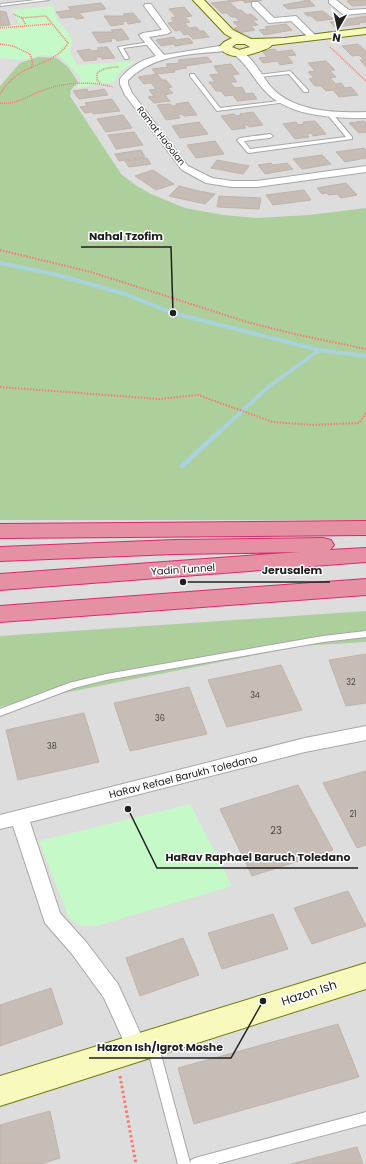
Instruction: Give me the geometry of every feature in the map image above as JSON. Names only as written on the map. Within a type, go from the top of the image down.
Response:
[{"type":"highway","points":[[0,531],[161,529],[294,530],[366,528]]},
{"type":"highway","points":[[0,554],[83,550],[366,543]]},
{"type":"highway","name":"Yadin Tunnel","points":[[0,582],[366,555]]},
{"type":"highway","name":"Yadin Tunnel","points":[[0,602],[366,576]]},
{"type":"highway","points":[[0,614],[366,587]]},
{"type":"street","points":[[198,0],[230,44],[249,49]]},
{"type":"street","points":[[332,1],[347,13],[366,11]]},
{"type":"street","points":[[255,4],[272,21],[293,18],[316,37]]},
{"type":"street","points":[[148,6],[167,32],[143,35],[162,58]]},
{"type":"street","points":[[125,88],[124,80],[137,68],[162,58],[230,44],[249,49],[284,41],[366,31]]},
{"type":"street","points":[[249,49],[258,76],[271,92],[287,101],[313,111],[329,114],[366,115]]},
{"type":"street","name":"Ramat HaGolan","points":[[125,88],[185,168],[210,181],[232,184],[257,184],[366,169]]},
{"type":"street","name":"HaRav Refael Barukh Toledano","points":[[0,822],[305,745],[366,733]]},
{"type":"street","points":[[19,817],[52,917],[79,948],[111,991],[135,1049]]},
{"type":"street","name":"Hazon Ish","points":[[0,1091],[366,976]]},
{"type":"lane","points":[[0,5],[47,0]]},
{"type":"lane","points":[[128,58],[120,47],[150,43]]},
{"type":"lane","points":[[258,76],[290,72],[306,91]]},
{"type":"lane","points":[[192,75],[219,110],[287,101]]},
{"type":"lane","points":[[270,136],[240,140],[249,151],[350,138],[329,114]]},
{"type":"lane","points":[[0,712],[72,685],[106,677],[323,639],[366,634]]},
{"type":"lane","points":[[135,1049],[184,1164]]},
{"type":"lane","points":[[195,1164],[366,1118]]},
{"type":"path","points":[[0,94],[7,84],[19,73],[60,52],[66,47],[68,42],[63,34],[51,24],[46,16],[22,18],[26,26]]},
{"type":"path","points":[[0,28],[51,24]]},
{"type":"path","points":[[316,37],[366,81]]},
{"type":"path","points":[[0,44],[13,46],[30,54],[32,63],[31,68]]},
{"type":"path","points":[[100,83],[97,80],[97,74],[100,70],[115,67],[137,68]]},
{"type":"path","points":[[0,103],[11,104],[22,101],[50,88],[100,83],[116,88],[125,88]]},
{"type":"path","points":[[0,250],[91,272],[254,324],[366,349]]},
{"type":"path","points":[[0,388],[159,398],[198,395],[273,422],[359,424],[366,413]]},
{"type":"path","points":[[135,1049],[136,1164]]},
{"type":"shaded area","points":[[0,0],[366,0],[366,1164],[0,1164]]},
{"type":"green space","points":[[52,6],[59,23],[68,32],[72,40],[70,52],[77,65],[136,61],[120,72],[114,82],[77,88],[81,79],[59,56],[40,55],[23,60],[0,58],[0,27],[19,24],[13,10]]},
{"type":"green space","points":[[38,57],[57,58],[68,67],[78,82],[71,90],[70,96],[121,174],[151,194],[185,208],[223,215],[256,218],[309,215],[366,208],[366,520],[0,520],[0,86],[20,63]]},
{"type":"green space","points":[[366,611],[366,642],[302,646],[23,701],[0,707],[0,636]]},
{"type":"green space","points":[[190,804],[232,886],[96,926],[81,926],[69,918],[39,841]]},
{"type":"building","points":[[228,0],[242,0],[231,2]]},
{"type":"building","points":[[242,0],[262,0],[245,3]]},
{"type":"building","points":[[309,0],[315,6],[288,9],[283,5]]},
{"type":"building","points":[[366,0],[366,5],[352,6],[347,1]]},
{"type":"building","points":[[228,1],[238,10],[241,10],[247,15],[251,14],[258,20],[252,20],[258,25],[251,26],[255,30],[239,33],[234,28],[239,27],[233,22],[240,21],[235,17],[231,17],[227,13],[222,13],[211,3]]},
{"type":"building","points":[[101,3],[106,9],[79,13],[84,18],[61,18],[56,12],[71,10],[68,7]]},
{"type":"building","points":[[184,7],[192,16],[185,17],[190,22],[185,23],[189,28],[196,27],[200,31],[204,31],[209,37],[193,39],[188,34],[184,35],[180,30],[175,31],[168,23],[174,22],[171,18],[176,17],[169,9]]},
{"type":"building","points":[[0,11],[6,12],[10,25],[0,26]]},
{"type":"building","points":[[323,11],[333,19],[317,21],[304,13]]},
{"type":"building","points":[[133,13],[141,22],[128,24],[127,21],[122,22],[124,24],[111,26],[104,16],[125,16],[123,14]]},
{"type":"building","points":[[366,16],[366,22],[358,23],[360,24],[335,27],[330,22]]},
{"type":"building","points":[[286,24],[292,30],[264,35],[259,30],[268,29],[265,27]]},
{"type":"building","points":[[122,29],[129,39],[117,41],[115,38],[110,39],[112,41],[99,43],[92,32],[113,32],[111,30]]},
{"type":"building","points":[[174,37],[176,40],[189,38],[193,43],[175,46],[173,44],[161,46],[156,40]]},
{"type":"building","points":[[358,44],[366,51],[366,67],[360,60],[364,60],[359,55],[352,56],[342,46]]},
{"type":"building","points":[[107,47],[115,58],[102,59],[101,57],[95,57],[97,60],[84,61],[77,51],[90,49],[92,51],[99,50],[97,48]]},
{"type":"building","points":[[275,49],[277,52],[292,50],[296,55],[287,56],[293,63],[280,65],[278,61],[263,63],[259,58],[267,57],[262,51]]},
{"type":"building","points":[[207,57],[212,62],[185,66],[187,68],[174,70],[175,72],[156,74],[152,69],[168,67],[166,64],[180,63],[178,60]]},
{"type":"building","points":[[326,61],[335,70],[330,71],[336,77],[330,78],[336,84],[341,83],[345,88],[351,87],[358,95],[339,97],[333,90],[326,91],[321,86],[315,86],[309,79],[314,78],[308,72],[315,71],[308,63]]},
{"type":"building","points":[[231,64],[239,74],[232,75],[237,82],[230,82],[235,88],[242,87],[246,94],[253,93],[257,99],[237,101],[233,95],[225,96],[221,91],[216,91],[209,82],[215,82],[210,75],[219,74],[214,66]]},
{"type":"building","points":[[157,74],[162,80],[166,80],[172,87],[168,88],[173,93],[165,95],[170,101],[154,103],[148,97],[154,96],[149,90],[156,89],[151,83],[144,84],[138,77]]},
{"type":"building","points":[[87,89],[88,92],[104,89],[108,95],[79,99],[73,91]]},
{"type":"building","points":[[112,99],[120,111],[93,114],[92,112],[85,113],[80,107],[87,106],[85,103]]},
{"type":"building","points":[[188,102],[197,115],[184,116],[182,114],[178,115],[180,118],[166,120],[157,105],[170,104],[172,106]]},
{"type":"building","points":[[253,112],[263,125],[249,127],[247,125],[243,125],[246,128],[232,130],[221,116],[234,114],[236,116]]},
{"type":"building","points":[[123,115],[132,128],[106,132],[97,119]]},
{"type":"building","points":[[315,121],[326,134],[313,136],[311,133],[307,134],[309,137],[295,139],[283,124],[296,122],[298,125],[304,124],[303,122]]},
{"type":"building","points":[[364,121],[366,123],[366,132],[359,133],[349,123]]},
{"type":"building","points":[[199,122],[208,134],[180,138],[172,126]]},
{"type":"building","points":[[134,132],[143,145],[116,149],[108,135]]},
{"type":"building","points":[[215,141],[224,154],[196,158],[187,145]]},
{"type":"building","points":[[364,148],[366,150],[366,158],[345,162],[336,152]]},
{"type":"building","points":[[141,150],[145,157],[119,161],[115,154]]},
{"type":"building","points":[[322,155],[331,164],[302,169],[293,159]]},
{"type":"building","points":[[147,158],[151,164],[129,167],[125,161]]},
{"type":"building","points":[[217,160],[249,166],[243,174],[211,168]]},
{"type":"building","points":[[271,163],[273,165],[287,163],[293,169],[265,174],[258,165]]},
{"type":"building","points":[[153,170],[174,184],[156,190],[135,176]]},
{"type":"building","points":[[346,183],[357,195],[341,198],[337,194],[322,194],[317,188]]},
{"type":"building","points":[[179,186],[215,194],[205,204],[169,196]]},
{"type":"building","points":[[304,190],[311,200],[273,205],[266,195]]},
{"type":"building","points":[[219,196],[261,198],[259,209],[217,207]]},
{"type":"building","points":[[366,654],[366,703],[346,706],[329,660]]},
{"type":"building","points":[[281,665],[302,710],[227,727],[208,680]]},
{"type":"building","points":[[189,687],[207,734],[130,751],[114,703]]},
{"type":"building","points":[[84,713],[99,762],[18,780],[6,730]]},
{"type":"building","points":[[366,771],[366,845],[357,848],[323,783]]},
{"type":"building","points":[[298,785],[333,850],[252,876],[220,809]]},
{"type":"building","points":[[348,891],[366,926],[312,944],[294,908]]},
{"type":"building","points":[[273,914],[288,949],[222,969],[208,933]]},
{"type":"building","points":[[183,938],[199,975],[140,996],[126,958]]},
{"type":"building","points":[[51,988],[63,1024],[0,1046],[0,1005]]},
{"type":"building","points":[[338,1024],[359,1077],[194,1124],[178,1068]]},
{"type":"building","points":[[50,1111],[60,1158],[41,1164],[0,1164],[0,1125]]},
{"type":"building","points":[[357,1147],[363,1164],[291,1164]]},
{"type":"waterway","points":[[0,263],[54,274],[125,294],[173,313],[319,350]]},
{"type":"waterway","points":[[218,433],[267,388],[319,350]]},
{"type":"waterway","points":[[319,350],[366,356]]},
{"type":"waterway","points":[[182,466],[219,432]]},
{"type":"place","name":"Nahal Tzofim","points":[[173,313]]},
{"type":"place","name":"Jerusalem","points":[[183,582]]},
{"type":"place","name":"HaRav Raphael Baruch Toledano","points":[[128,809]]},
{"type":"place","name":"Hazon Ish/Igrot Moshe","points":[[263,1001]]}]
